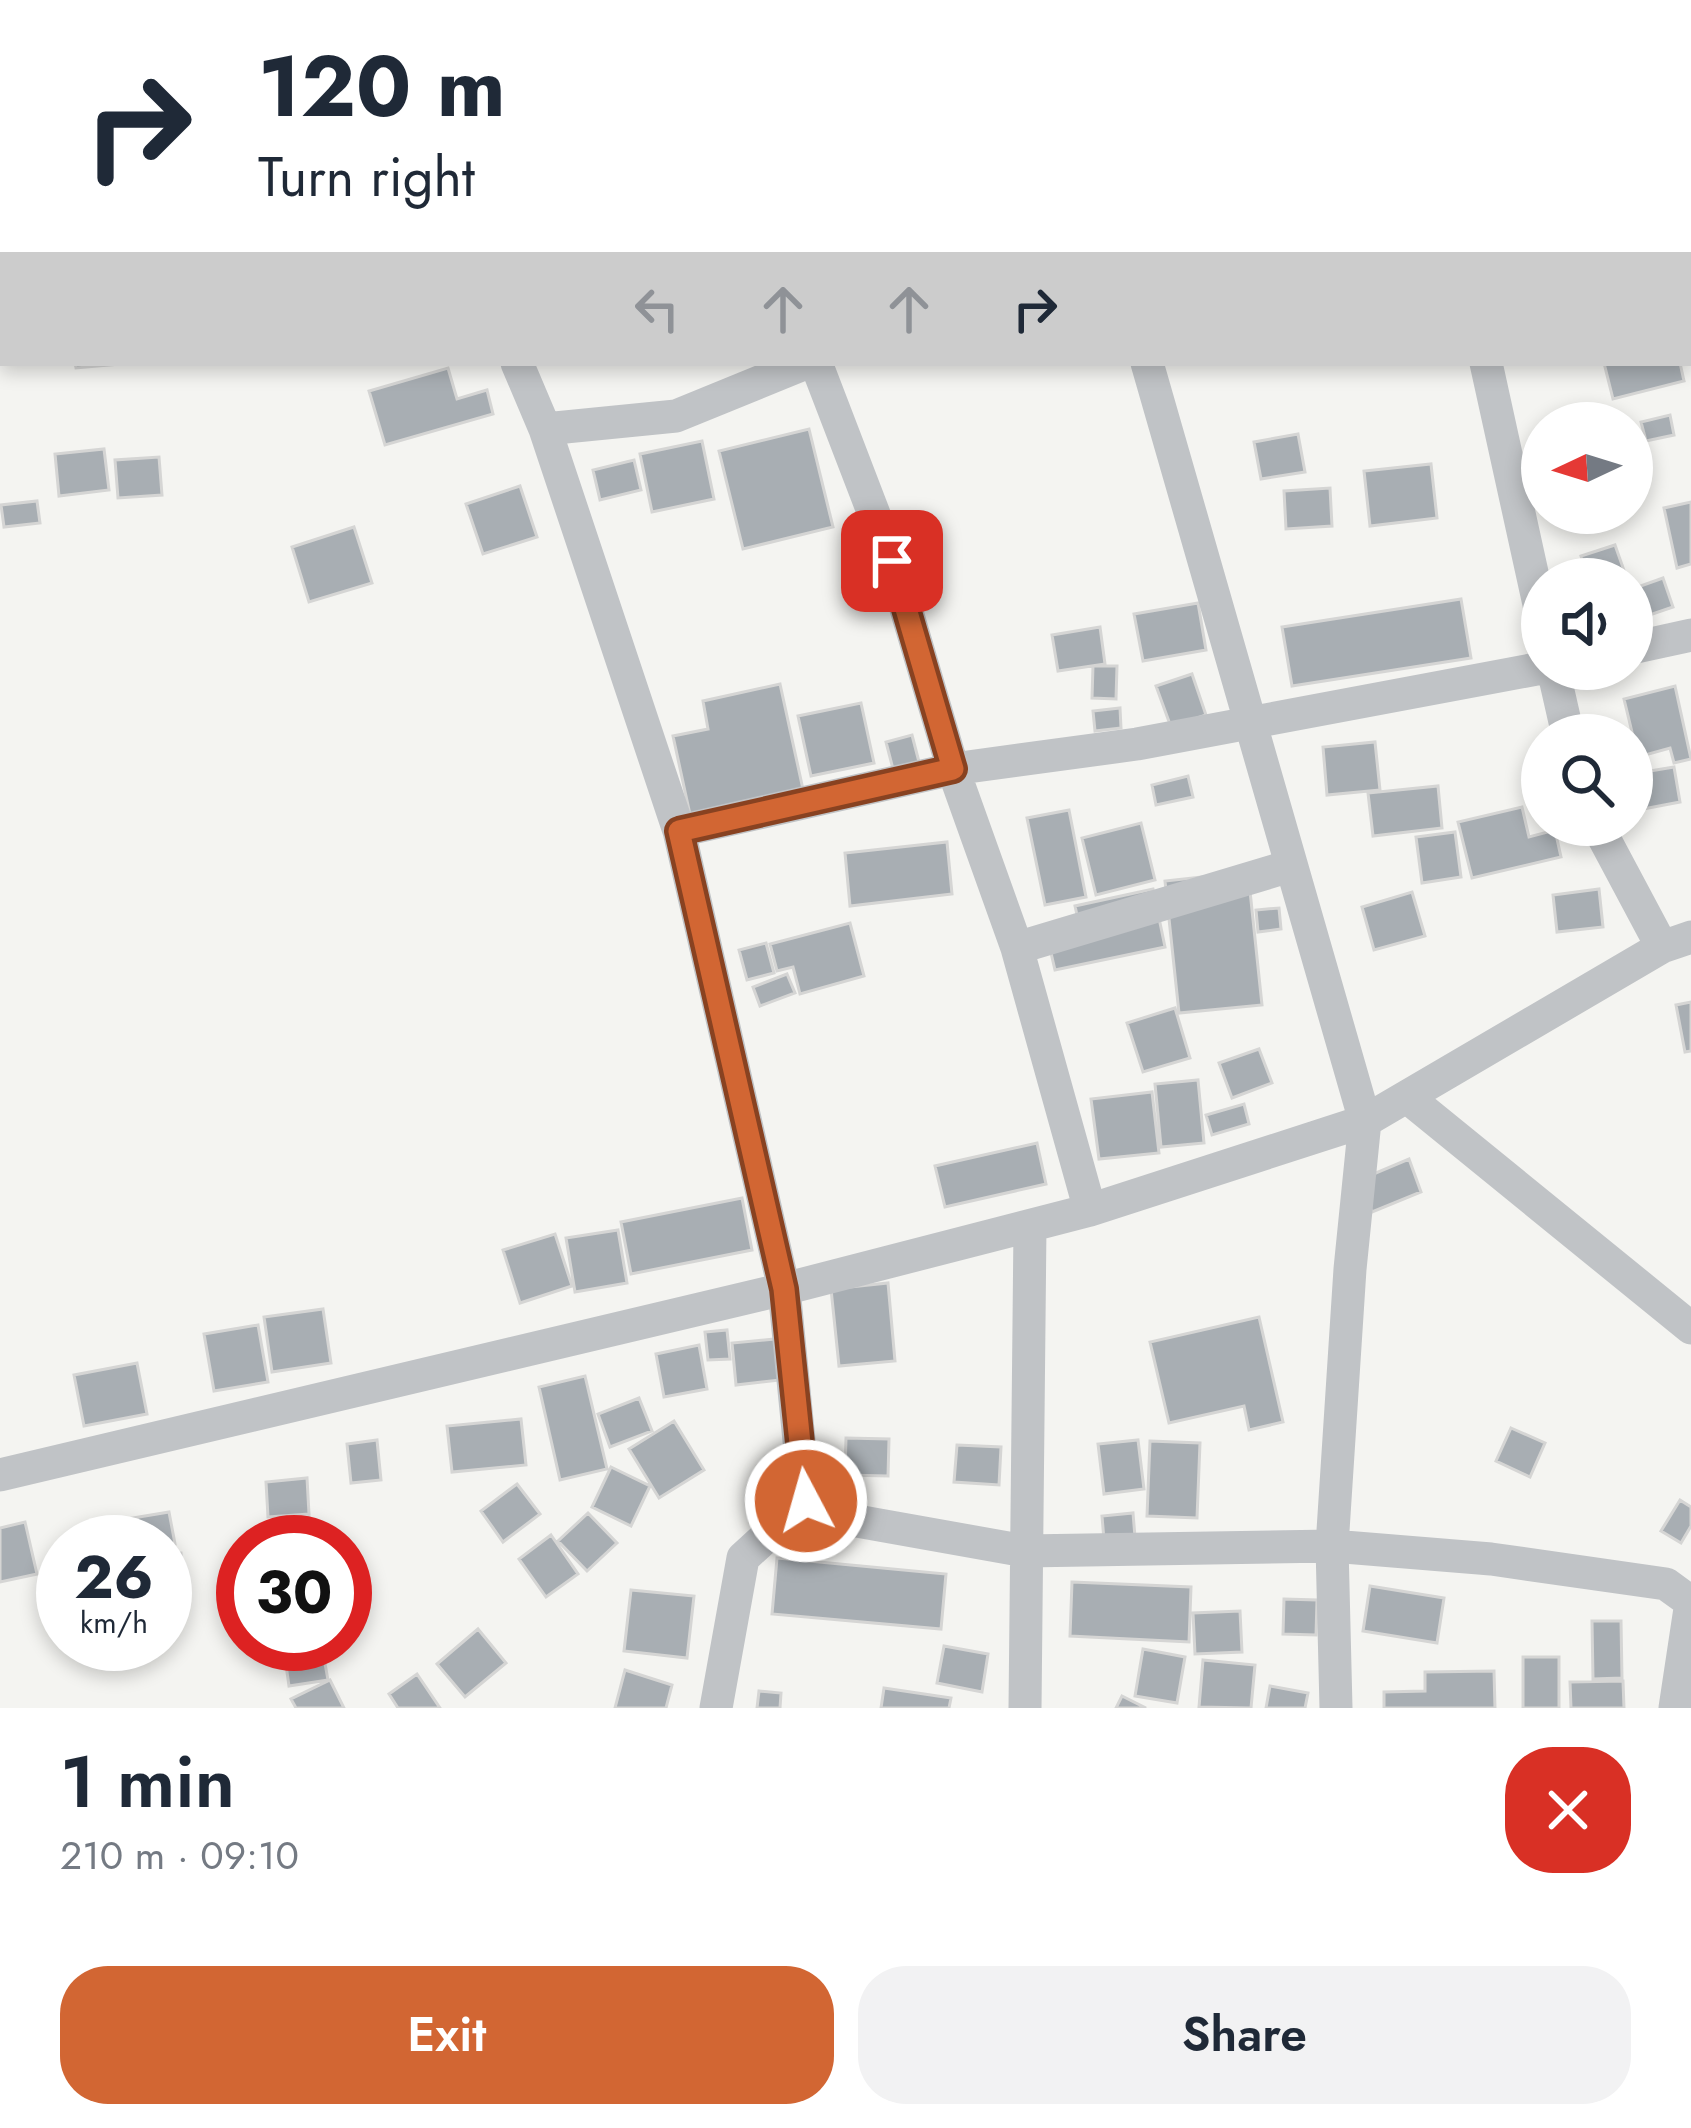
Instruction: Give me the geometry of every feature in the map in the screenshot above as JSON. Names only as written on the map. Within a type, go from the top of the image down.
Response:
[{"type":"street","points":[[518,366],[544,429],[679,831],[784,1289],[806,1501]]},
{"type":"street","points":[[544,429],[676,416],[799,366]]},
{"type":"street","points":[[817,366],[892,561],[953,769],[1017,947],[1090,1210]]},
{"type":"street","points":[[1148,366],[1365,1121],[1332,1546],[1336,1708]]},
{"type":"street","points":[[1487,366],[1529,558]]},
{"type":"street","points":[[1653,643],[1691,635]]},
{"type":"street","points":[[679,831],[953,769],[1137,744],[1521,673]]},
{"type":"street","points":[[0,1475],[1030,1226],[1365,1121],[1676,942],[1612,846]]},
{"type":"street","points":[[1017,947],[1290,866]]},
{"type":"street","points":[[1407,1097],[1691,1328]]},
{"type":"street","points":[[1024,1708],[1030,1226]]},
{"type":"street","points":[[806,1501],[840,1518],[1025,1551],[1332,1546],[1491,1559],[1666,1584],[1691,1602],[1675,1708]]},
{"type":"street","points":[[716,1708],[743,1558],[806,1501]]},
{"type":"building","points":[[1605,366],[1681,366],[1684,381],[1613,399]]},
{"type":"building","points":[[448,368],[457,399],[487,390],[493,414],[385,445],[369,391]]},
{"type":"building","points":[[1670,415],[1674,435],[1653,440],[1653,419]]},
{"type":"building","points":[[809,429],[833,527],[743,549],[719,451]]},
{"type":"building","points":[[1298,434],[1305,472],[1261,479],[1254,442]]},
{"type":"building","points":[[702,441],[714,499],[652,512],[640,454]]},
{"type":"building","points":[[104,449],[109,490],[59,496],[55,454]]},
{"type":"building","points":[[159,457],[162,495],[118,498],[115,460]]},
{"type":"building","points":[[634,460],[641,490],[600,500],[593,470]]},
{"type":"building","points":[[1431,464],[1437,518],[1370,526],[1364,471]]},
{"type":"building","points":[[520,486],[537,537],[483,554],[466,504]]},
{"type":"building","points":[[1330,488],[1332,526],[1286,529],[1284,491]]},
{"type":"building","points":[[37,501],[40,523],[4,527],[1,505]]},
{"type":"building","points":[[1691,502],[1691,564],[1677,568],[1664,508]]},
{"type":"building","points":[[354,527],[372,583],[309,602],[292,547]]},
{"type":"building","points":[[1615,545],[1620,558],[1582,558]]},
{"type":"building","points":[[1663,578],[1673,607],[1653,614],[1653,582]]},
{"type":"building","points":[[1461,599],[1471,658],[1292,686],[1282,627]]},
{"type":"building","points":[[1198,603],[1206,650],[1143,661],[1134,614]]},
{"type":"building","points":[[1100,627],[1105,664],[1058,671],[1052,635]]},
{"type":"building","points":[[1093,666],[1117,666],[1116,699],[1092,698]]},
{"type":"building","points":[[1192,674],[1206,715],[1171,727],[1156,686]]},
{"type":"building","points":[[780,684],[804,794],[691,819],[673,736],[708,729],[703,701]]},
{"type":"building","points":[[1675,686],[1691,759],[1674,763],[1670,748],[1653,753],[1653,714],[1628,714],[1624,699]]},
{"type":"building","points":[[861,703],[874,763],[811,776],[798,716]]},
{"type":"building","points":[[1120,708],[1121,728],[1095,731],[1093,711]]},
{"type":"building","points":[[912,735],[919,762],[893,769],[886,742]]},
{"type":"building","points":[[1375,742],[1380,790],[1327,795],[1323,747]]},
{"type":"building","points":[[1674,767],[1680,802],[1653,807],[1653,770]]},
{"type":"building","points":[[1188,776],[1193,797],[1156,805],[1152,785]]},
{"type":"building","points":[[1438,786],[1442,828],[1373,836],[1368,793]]},
{"type":"building","points":[[1521,807],[1521,846],[1559,846],[1561,857],[1472,878],[1458,822]]},
{"type":"building","points":[[1069,810],[1086,897],[1045,905],[1027,818]]},
{"type":"building","points":[[1141,823],[1155,880],[1096,895],[1082,838]]},
{"type":"building","points":[[1455,832],[1461,877],[1422,883],[1416,837]]},
{"type":"building","points":[[947,842],[952,894],[850,906],[845,853]]},
{"type":"building","points":[[1248,872],[1262,1005],[1179,1013],[1165,881]]},
{"type":"building","points":[[1153,889],[1165,947],[1055,970],[1048,940],[1081,933],[1075,906]]},
{"type":"building","points":[[1599,889],[1603,927],[1557,932],[1553,895]]},
{"type":"building","points":[[1412,892],[1425,936],[1374,950],[1362,907]]},
{"type":"building","points":[[1279,908],[1281,929],[1258,932],[1256,910]]},
{"type":"building","points":[[850,923],[864,976],[800,994],[793,967],[777,971],[770,944]]},
{"type":"building","points":[[766,943],[774,973],[747,980],[739,950]]},
{"type":"building","points":[[787,974],[795,993],[760,1006],[753,987]]},
{"type":"building","points":[[1691,1002],[1691,1051],[1685,1052],[1676,1005]]},
{"type":"building","points":[[1175,1008],[1190,1058],[1143,1072],[1127,1023]]},
{"type":"building","points":[[1259,1049],[1272,1083],[1232,1098],[1219,1063]]},
{"type":"building","points":[[1198,1080],[1204,1143],[1161,1147],[1155,1084]]},
{"type":"building","points":[[1152,1092],[1159,1153],[1099,1159],[1091,1099]]},
{"type":"building","points":[[1244,1104],[1249,1124],[1212,1135],[1206,1115]]},
{"type":"building","points":[[1037,1143],[1046,1184],[945,1207],[935,1166]]},
{"type":"building","points":[[1409,1159],[1421,1192],[1372,1212],[1359,1180]]},
{"type":"building","points":[[742,1198],[752,1250],[631,1274],[621,1222]]},
{"type":"building","points":[[618,1230],[627,1283],[575,1292],[566,1238]]},
{"type":"building","points":[[555,1234],[572,1286],[520,1303],[503,1250]]},
{"type":"building","points":[[888,1283],[895,1361],[839,1366],[831,1289]]},
{"type":"building","points":[[323,1309],[331,1363],[272,1372],[264,1317]]},
{"type":"building","points":[[1259,1317],[1283,1422],[1249,1430],[1244,1406],[1169,1423],[1150,1342]]},
{"type":"building","points":[[258,1325],[268,1382],[214,1391],[204,1334]]},
{"type":"building","points":[[727,1330],[730,1359],[708,1360],[705,1332]]},
{"type":"building","points":[[775,1339],[780,1380],[736,1385],[732,1343]]},
{"type":"building","points":[[699,1345],[707,1389],[664,1397],[656,1354]]},
{"type":"building","points":[[137,1363],[147,1414],[84,1426],[74,1375]]},
{"type":"building","points":[[585,1376],[607,1469],[560,1480],[539,1387]]},
{"type":"building","points":[[639,1398],[652,1431],[610,1447],[598,1414]]},
{"type":"building","points":[[521,1419],[526,1465],[452,1472],[447,1426]]},
{"type":"building","points":[[674,1421],[704,1470],[659,1498],[629,1449]]},
{"type":"building","points":[[1511,1428],[1545,1443],[1530,1477],[1496,1461]]},
{"type":"building","points":[[846,1438],[889,1439],[888,1476],[845,1475]]},
{"type":"building","points":[[377,1440],[381,1480],[351,1483],[347,1444]]},
{"type":"building","points":[[1138,1440],[1144,1489],[1104,1494],[1098,1444]]},
{"type":"building","points":[[1150,1441],[1200,1443],[1197,1518],[1147,1516]]},
{"type":"building","points":[[957,1445],[1001,1447],[999,1485],[954,1482]]},
{"type":"building","points":[[611,1467],[650,1486],[631,1526],[592,1507]]},
{"type":"building","points":[[307,1478],[309,1514],[268,1515],[266,1482]]},
{"type":"building","points":[[517,1484],[540,1514],[503,1542],[481,1511]]},
{"type":"building","points":[[1680,1500],[1691,1507],[1691,1526],[1681,1543],[1661,1531]]},
{"type":"building","points":[[588,1513],[617,1543],[587,1571],[558,1541]]},
{"type":"building","points":[[1133,1513],[1135,1537],[1104,1540],[1102,1516]]},
{"type":"building","points":[[25,1522],[36,1574],[0,1582],[0,1528]]},
{"type":"building","points":[[551,1535],[578,1574],[546,1597],[519,1559]]},
{"type":"building","points":[[777,1558],[946,1574],[941,1629],[772,1614]]},
{"type":"building","points":[[1072,1582],[1191,1587],[1189,1642],[1070,1636]]},
{"type":"building","points":[[1370,1586],[1444,1598],[1437,1643],[1363,1631]]},
{"type":"building","points":[[631,1590],[694,1596],[687,1658],[624,1651]]},
{"type":"building","points":[[1284,1599],[1317,1600],[1316,1635],[1283,1634]]},
{"type":"building","points":[[1240,1611],[1242,1652],[1195,1654],[1193,1613]]},
{"type":"building","points":[[1592,1621],[1621,1621],[1622,1678],[1593,1679]]},
{"type":"building","points":[[478,1629],[506,1663],[465,1697],[437,1664]]},
{"type":"building","points":[[944,1646],[988,1654],[982,1692],[937,1683]]},
{"type":"building","points":[[1143,1649],[1185,1657],[1177,1703],[1135,1696]]},
{"type":"building","points":[[1523,1657],[1559,1657],[1559,1708],[1523,1708]]},
{"type":"building","points":[[1203,1660],[1255,1665],[1251,1708],[1199,1707]]},
{"type":"building","points":[[625,1670],[672,1685],[666,1708],[615,1708]]},
{"type":"building","points":[[287,1671],[326,1671],[328,1680],[289,1686]]},
{"type":"building","points":[[1494,1671],[1495,1708],[1384,1708],[1384,1692],[1425,1691],[1425,1672]]},
{"type":"building","points":[[417,1674],[440,1708],[398,1708],[389,1694]]},
{"type":"building","points":[[330,1680],[344,1708],[296,1708],[291,1699]]},
{"type":"building","points":[[1623,1681],[1624,1708],[1571,1708],[1570,1682]]},
{"type":"building","points":[[1270,1686],[1308,1693],[1305,1708],[1266,1708]]},
{"type":"building","points":[[884,1688],[951,1698],[949,1708],[881,1708]]},
{"type":"building","points":[[759,1691],[781,1693],[780,1708],[757,1708]]},
{"type":"building","points":[[1122,1696],[1146,1708],[1116,1708]]},
{"type":"route","points":[[806,1501],[784,1289],[679,831],[953,769],[892,561]]}]
